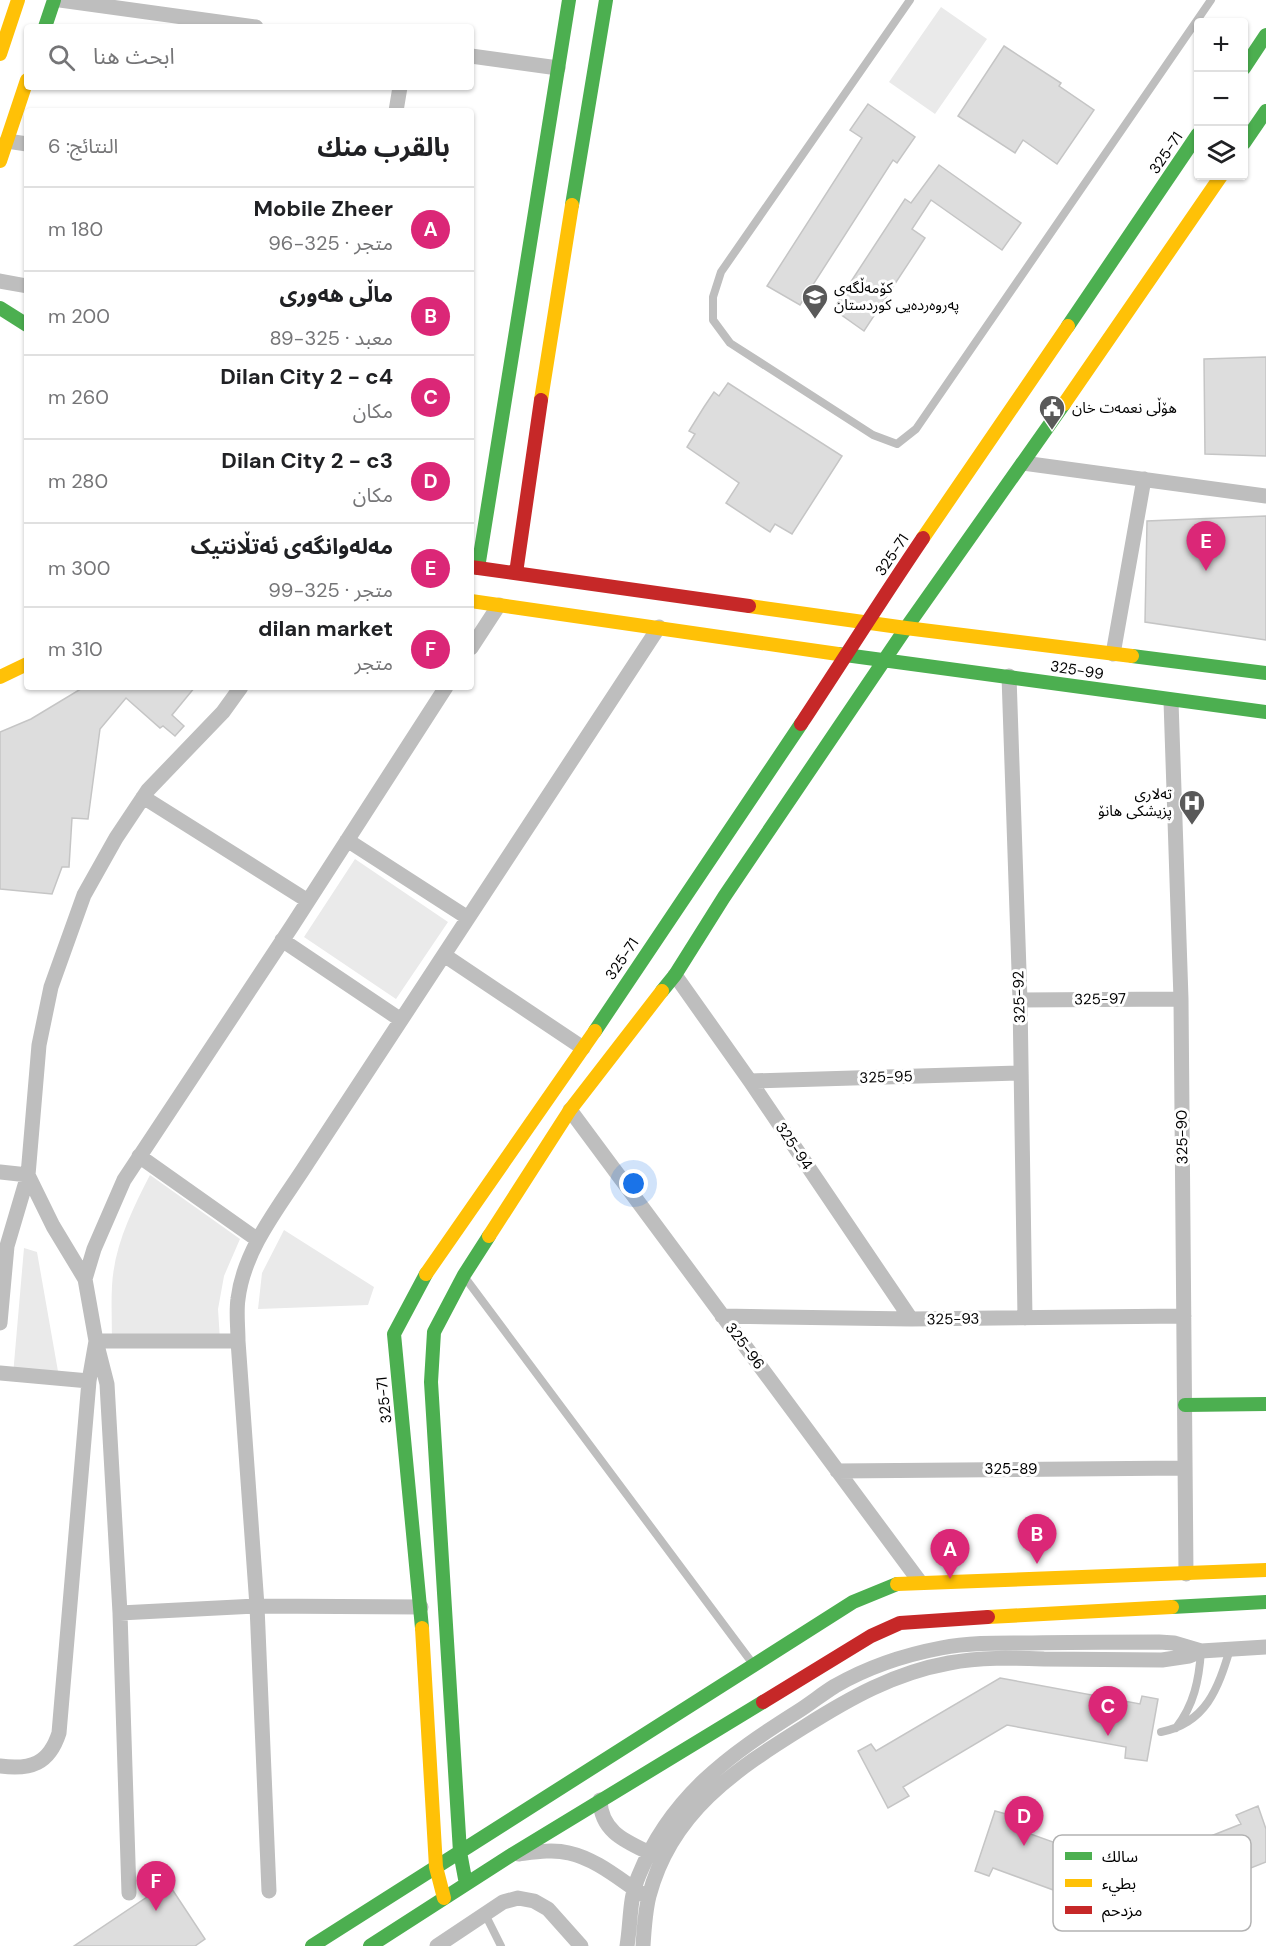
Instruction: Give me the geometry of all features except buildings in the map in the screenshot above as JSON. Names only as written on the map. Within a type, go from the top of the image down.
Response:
[{"type":"street","points":[[0,54],[18,0]]},
{"type":"street","points":[[46,24],[54,0]]},
{"type":"street","points":[[60,0],[234,24]]},
{"type":"street","points":[[569,0],[475,567],[906,628],[1266,673]]},
{"type":"street","points":[[516,573],[550,329],[606,0]]},
{"type":"street","points":[[1248,62],[1266,35]]},
{"type":"street","points":[[474,56],[558,68]]},
{"type":"street","points":[[0,161],[24,89]]},
{"type":"street","points":[[396,108],[400,90]]},
{"type":"street","points":[[1248,137],[1266,111]]},
{"type":"street","name":"325-71","points":[[444,1898],[436,1867],[421,1607],[394,1334],[422,1280],[583,1048],[847,655],[866,622],[1194,140]]},
{"type":"street","points":[[7,141],[24,144]]},
{"type":"street","points":[[466,1884],[460,1852],[430,1382],[434,1332],[464,1275],[570,1110],[675,975],[724,897],[906,628],[1218,180]]},
{"type":"street","points":[[0,281],[24,285]]},
{"type":"street","points":[[0,308],[24,323]]},
{"type":"street","points":[[1023,463],[1266,496]]},
{"type":"street","points":[[1113,654],[1144,479]]},
{"type":"street","name":"325-99","points":[[474,601],[884,661],[1266,712]]},
{"type":"street","points":[[474,643],[499,605]]},
{"type":"street","points":[[269,1891],[257,1606],[238,1341],[237,1299],[244,1273],[258,1240],[659,627]]},
{"type":"street","points":[[0,677],[24,665]]},
{"type":"street","name":"325-92","points":[[1008,676],[1020,1000],[1024,1318]]},
{"type":"street","points":[[0,1323],[7,1246],[28,1175],[39,1045],[51,987],[84,895],[116,838],[147,790],[223,712],[239,690]]},
{"type":"street","points":[[85,1279],[94,1249],[124,1180],[444,690]]},
{"type":"street","name":"325-90","points":[[1171,701],[1180,999],[1186,1574]]},
{"type":"street","points":[[143,797],[308,901]]},
{"type":"street","points":[[347,840],[468,918]]},
{"type":"street","points":[[282,940],[401,1020]]},
{"type":"street","points":[[444,955],[583,1048]]},
{"type":"street","name":"325-94","points":[[675,975],[912,1319]]},
{"type":"street","name":"325-97","points":[[1020,1000],[1180,999]]},
{"type":"street","name":"325-95","points":[[750,1081],[1021,1073]]},
{"type":"street","name":"325-96","points":[[570,1110],[920,1582]]},
{"type":"street","points":[[139,1156],[258,1240]]},
{"type":"street","points":[[0,1172],[28,1175]]},
{"type":"street","points":[[28,1175],[52,1226],[85,1279],[96,1341],[107,1384],[120,1613],[129,1893]]},
{"type":"street","name":"325-93","points":[[722,1316],[912,1319],[1184,1316]]},
{"type":"street","points":[[96,1341],[238,1341]]},
{"type":"street","points":[[0,1767],[24,1767],[39,1763],[55,1746],[59,1733],[89,1381],[96,1341]]},
{"type":"street","points":[[0,1372],[89,1381]]},
{"type":"street","points":[[1185,1405],[1266,1404]]},
{"type":"street","name":"325-89","points":[[837,1471],[1185,1468]]},
{"type":"street","points":[[312,1946],[853,1602],[894,1584],[1266,1570]]},
{"type":"street","points":[[370,1946],[600,1800],[871,1636],[900,1623],[1266,1602]]},
{"type":"street","points":[[120,1613],[257,1606],[421,1607]]},
{"type":"street","points":[[627,1946],[634,1889],[656,1856],[676,1835],[728,1768],[769,1748],[876,1685],[911,1672],[948,1663],[986,1658],[1162,1660],[1189,1656],[1201,1651],[1266,1647]]},
{"type":"street","points":[[600,1800],[604,1821],[611,1830],[656,1856]]},
{"type":"street","points":[[513,1854],[550,1851],[569,1853],[587,1859],[648,1899]]},
{"type":"street","points":[[643,1946],[648,1899],[657,1872],[656,1856]]},
{"type":"street","points":[[437,1946],[502,1902],[518,1898],[534,1901],[548,1909],[580,1946]]},
{"type":"lane","points":[[910,0],[721,272],[713,297],[713,320],[730,343],[873,435],[897,444],[916,429],[1211,0]]},
{"type":"lane","points":[[464,1275],[754,1665]]},
{"type":"lane","points":[[1161,1732],[1174,1730],[1198,1716],[1221,1680],[1230,1649]]},
{"type":"lane","points":[[1174,1730],[1182,1720],[1194,1696],[1199,1676],[1201,1651]]},
{"type":"lane","points":[[485,1914],[501,1946]]},
{"type":"shaded area","points":[[941,7],[987,39],[935,114],[889,82]]},
{"type":"shaded area","points":[[355,859],[448,922],[396,999],[304,937]]},
{"type":"shaded area","points":[[150,1175],[240,1239],[224,1276],[218,1309],[220,1340],[112,1343],[112,1286],[116,1257],[131,1215]]},
{"type":"shaded area","points":[[284,1230],[374,1287],[368,1305],[258,1309],[262,1273]]},
{"type":"shaded area","points":[[24,1248],[37,1252],[59,1377],[13,1375]]},
{"type":"traffic: fast","points":[[46,24],[54,0]]},
{"type":"traffic: fast","points":[[478,568],[569,0]]},
{"type":"traffic: fast","points":[[572,205],[606,0]]},
{"type":"traffic: fast","points":[[1248,62],[1266,35]]},
{"type":"traffic: fast","points":[[1248,137],[1266,111]]},
{"type":"traffic: fast","points":[[1068,326],[1194,140]]},
{"type":"traffic: fast","points":[[0,308],[24,323]]},
{"type":"traffic: fast","points":[[662,991],[675,975],[724,897],[906,628],[1064,404]]},
{"type":"traffic: fast","points":[[838,654],[1266,712]]},
{"type":"traffic: fast","points":[[1132,656],[1266,673]]},
{"type":"traffic: fast","points":[[595,1031],[801,724]]},
{"type":"traffic: fast","points":[[466,1884],[460,1852],[431,1382],[434,1332],[464,1275],[489,1236]]},
{"type":"traffic: fast","points":[[422,1628],[394,1334],[426,1274]]},
{"type":"traffic: fast","points":[[1185,1405],[1266,1404]]},
{"type":"traffic: fast","points":[[312,1946],[853,1602],[897,1584]]},
{"type":"traffic: fast","points":[[1172,1607],[1266,1602]]},
{"type":"traffic: fast","points":[[370,1946],[513,1854],[763,1702]]},
{"type":"traffic: slow","points":[[0,54],[18,0]]},
{"type":"traffic: slow","points":[[0,161],[24,89]]},
{"type":"traffic: slow","points":[[1064,404],[1218,180]]},
{"type":"traffic: slow","points":[[541,400],[572,205]]},
{"type":"traffic: slow","points":[[923,538],[1068,326]]},
{"type":"traffic: slow","points":[[474,601],[838,654]]},
{"type":"traffic: slow","points":[[749,606],[1132,656]]},
{"type":"traffic: slow","points":[[0,677],[24,665]]},
{"type":"traffic: slow","points":[[489,1236],[570,1110],[662,991]]},
{"type":"traffic: slow","points":[[426,1274],[595,1031]]},
{"type":"traffic: slow","points":[[897,1584],[1266,1570]]},
{"type":"traffic: slow","points":[[988,1617],[1172,1607]]},
{"type":"traffic: slow","points":[[422,1628],[436,1867],[444,1898]]},
{"type":"traffic: jam","points":[[516,573],[541,400]]},
{"type":"traffic: jam","points":[[801,724],[923,538]]},
{"type":"traffic: jam","points":[[474,567],[749,606]]},
{"type":"traffic: jam","points":[[763,1702],[871,1636],[900,1623],[988,1617]]},
{"type":"place","name":"كۆمەڵگەی پەروەردەیی كوردستان","points":[[815,320]]},
{"type":"place","name":"هۆڵی نعمەت خان","points":[[1052,431]]},
{"type":"place","name":"مەلەوانگەی ئەتڵانتیک","points":[[1206,571]]},
{"type":"place","name":"تەلاری پزیشکی هانۆ","points":[[1192,826]]},
{"type":"place","name":"ماڵی هەوری","points":[[1037,1564]]},
{"type":"place","name":"Mobile Zheer","points":[[950,1579]]},
{"type":"place","name":"Dilan City 2 - c4","points":[[1108,1736]]},
{"type":"place","name":"Dilan City 2 - c3","points":[[1024,1846]]},
{"type":"place","name":"dilan market","points":[[156,1911]]}]
